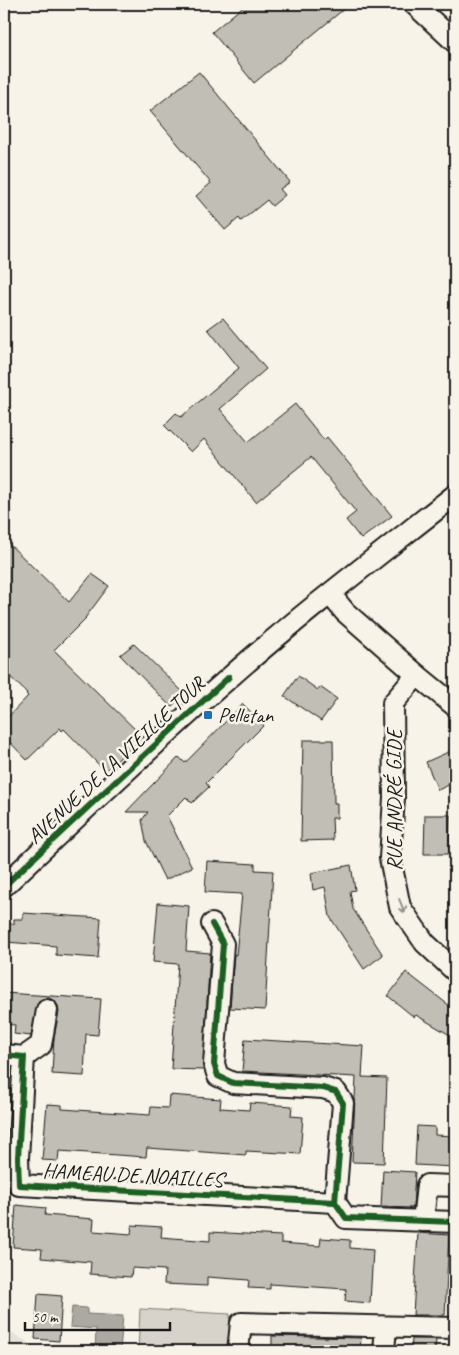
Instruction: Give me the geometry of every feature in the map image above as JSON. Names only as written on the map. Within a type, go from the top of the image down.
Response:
[{"type":"street","points":[[414,4],[455,42]]},
{"type":"street","name":"AVENUE DE LA VIEILLE TOUR","points":[[4,886],[229,677],[455,495]]},
{"type":"street","points":[[330,594],[344,612],[455,706]]},
{"type":"street","name":"RUE ANDRÉ GIDE","points":[[417,675],[393,703],[394,798],[390,858],[400,907],[425,943],[455,971]]},
{"type":"street","points":[[212,924],[222,944],[214,1064],[218,1076],[233,1083],[323,1088],[336,1092],[343,1103],[335,1202],[346,1218],[455,1222]]},
{"type":"street","points":[[4,1055],[24,1057],[41,1045],[47,1010]]},
{"type":"street","name":"HAMEAU DE NOAILLES","points":[[24,1057],[11,1158],[19,1184],[335,1202]]},
{"type":"street","points":[[423,1221],[427,1185],[455,1186]]},
{"type":"street","points":[[238,1351],[241,1323],[455,1328]]},
{"type":"street","points":[[384,1351],[386,1327]]},
{"type":"shaded area","points":[[72,1307],[87,1308],[87,1314],[123,1316],[120,1351],[95,1351],[96,1329],[70,1327]]},
{"type":"shaded area","points":[[140,1309],[230,1314],[228,1351],[138,1351]]},
{"type":"shaded area","points":[[4,1327],[41,1351],[4,1351]]},
{"type":"building","points":[[246,4],[350,4],[254,83],[212,32]]},
{"type":"building","points":[[199,72],[290,182],[280,189],[285,195],[272,206],[267,200],[241,221],[239,218],[225,230],[196,196],[211,183],[150,111]]},
{"type":"building","points":[[223,318],[266,369],[220,409],[248,442],[295,404],[324,440],[327,437],[392,516],[361,539],[346,520],[356,512],[311,457],[256,502],[204,439],[191,452],[164,425],[176,413],[181,417],[239,368],[208,329]]},
{"type":"building","points":[[4,539],[69,602],[92,574],[109,586],[86,618],[54,650],[143,737],[105,771],[64,729],[62,731],[60,728],[27,760],[4,736],[4,721],[28,696],[4,671]]},
{"type":"building","points":[[134,644],[185,694],[171,707],[120,655]]},
{"type":"building","points":[[298,676],[318,690],[320,687],[337,699],[321,721],[284,696]]},
{"type":"building","points":[[243,704],[264,725],[206,783],[209,787],[192,803],[186,797],[167,816],[192,867],[165,880],[146,841],[142,820],[148,812],[126,812],[179,757],[185,763]]},
{"type":"building","points":[[303,740],[333,740],[334,803],[337,803],[337,818],[332,818],[333,840],[301,841]]},
{"type":"building","points":[[455,749],[455,782],[438,790],[426,762]]},
{"type":"building","points":[[425,815],[450,815],[449,854],[424,854]]},
{"type":"building","points":[[207,861],[255,864],[255,870],[273,871],[265,1010],[230,1008],[234,954],[236,955],[242,894],[205,892]]},
{"type":"building","points":[[351,865],[355,890],[350,891],[353,909],[383,955],[364,969],[330,917],[325,887],[313,890],[311,873]]},
{"type":"building","points":[[158,903],[189,906],[186,951],[210,953],[203,1070],[171,1069],[178,964],[153,962]]},
{"type":"building","points":[[23,913],[101,918],[98,958],[56,955],[56,946],[6,942],[7,924],[14,924],[14,919],[22,919]]},
{"type":"building","points":[[406,972],[455,1010],[455,1038],[416,1015],[414,1017],[388,996]]},
{"type":"building","points":[[4,993],[101,999],[98,1035],[86,1034],[84,1076],[52,1074],[54,1037],[59,1012],[55,1001],[49,998],[43,999],[38,1003],[31,1036],[14,1034],[15,1025],[4,1024]]},
{"type":"building","points":[[245,1039],[364,1046],[362,1077],[387,1078],[384,1163],[352,1162],[356,1077],[242,1071]]},
{"type":"building","points":[[169,1095],[221,1099],[220,1108],[249,1110],[250,1103],[292,1106],[291,1116],[303,1117],[300,1154],[246,1151],[246,1155],[147,1148],[146,1157],[59,1151],[58,1161],[42,1160],[47,1104],[62,1105],[62,1109],[150,1115],[151,1107],[168,1108]]},
{"type":"building","points":[[417,1126],[435,1127],[435,1135],[455,1136],[455,1167],[415,1165]]},
{"type":"building","points":[[383,1170],[415,1172],[413,1208],[381,1207]]},
{"type":"building","points":[[16,1205],[46,1208],[45,1215],[94,1219],[93,1231],[131,1234],[132,1225],[162,1227],[161,1237],[210,1241],[210,1232],[281,1236],[281,1243],[320,1246],[321,1238],[350,1240],[350,1248],[373,1250],[370,1303],[345,1301],[346,1289],[270,1284],[270,1289],[248,1288],[249,1280],[207,1277],[207,1286],[164,1284],[165,1270],[132,1268],[131,1277],[90,1274],[91,1262],[41,1258],[42,1249],[13,1247]]},
{"type":"building","points":[[418,1233],[449,1235],[445,1315],[413,1315]]},
{"type":"building","points":[[38,1294],[62,1296],[59,1341],[35,1339]]},
{"type":"building","points":[[272,1336],[361,1338],[360,1351],[272,1351]]},
{"type":"building","points":[[412,1339],[436,1339],[435,1351],[411,1351]]},
{"type":"cycle path","points":[[4,886],[229,677]]},
{"type":"cycle path","points":[[212,924],[223,944],[214,1064],[218,1076],[233,1083],[323,1088],[336,1092],[343,1103],[335,1202]]},
{"type":"cycle path","points":[[4,1055],[24,1057],[18,1158],[19,1185],[335,1202],[346,1218],[455,1222]]},
{"type":"place","name":"Pelletan","points":[[208,715]]}]
